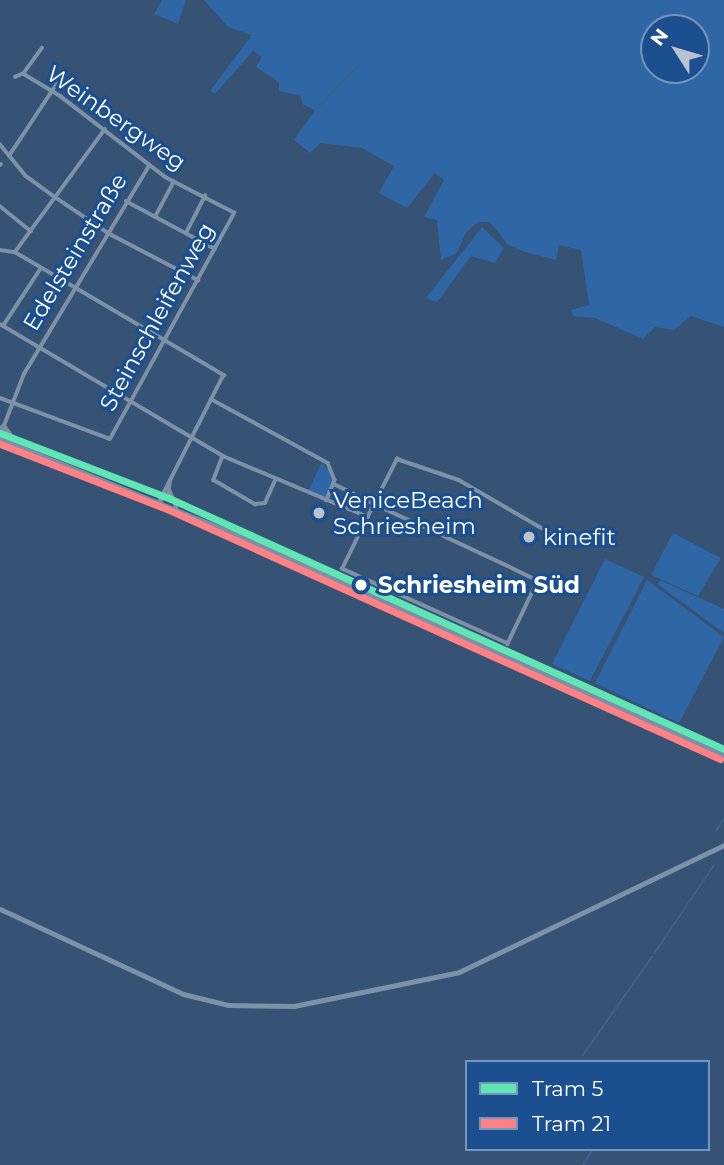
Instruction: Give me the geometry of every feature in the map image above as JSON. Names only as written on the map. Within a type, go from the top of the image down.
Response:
[{"type":"main road","points":[[3,427],[17,446]]},
{"type":"main road","points":[[0,438],[160,501],[724,755]]},
{"type":"street","points":[[23,74],[42,48]]},
{"type":"street","name":"Weinbergweg","points":[[16,77],[23,74],[52,92],[174,182],[234,211]]},
{"type":"street","points":[[8,156],[60,79]]},
{"type":"street","points":[[15,252],[105,130]]},
{"type":"street","points":[[0,144],[16,166],[55,197],[108,233],[198,279]]},
{"type":"street","name":"Edelsteinstraße","points":[[0,438],[11,402],[38,349],[149,165]]},
{"type":"street","points":[[155,217],[174,182]]},
{"type":"street","points":[[186,233],[205,196]]},
{"type":"street","points":[[125,201],[215,249]]},
{"type":"street","points":[[0,206],[31,231]]},
{"type":"street","name":"Steinschleifenweg","points":[[11,402],[110,439],[234,211]]},
{"type":"street","points":[[0,250],[15,252],[163,343],[223,374],[160,501]]},
{"type":"street","points":[[41,268],[2,325],[129,404],[223,456],[275,481],[368,517]]},
{"type":"street","points":[[0,398],[11,402]]},
{"type":"street","points":[[211,399],[328,463],[334,484],[327,500]]},
{"type":"street","points":[[223,456],[214,480],[256,504],[265,503],[275,481]]},
{"type":"street","points":[[334,484],[374,504],[539,583],[508,644],[342,569],[374,504],[397,459],[459,480],[564,541]]},
{"type":"street","points":[[171,478],[170,491],[177,509]]},
{"type":"street","points":[[160,501],[170,491]]},
{"type":"street","points":[[0,909],[183,994],[228,1004],[294,1006],[459,972],[722,848]]},
{"type":"shaded area","points":[[162,0],[186,0],[178,24],[154,14]]},
{"type":"shaded area","points":[[204,0],[724,0],[724,327],[691,316],[674,330],[655,327],[643,339],[595,318],[573,316],[571,310],[589,305],[581,250],[559,245],[556,260],[525,252],[508,245],[490,222],[478,222],[466,232],[457,253],[441,260],[437,220],[424,217],[444,180],[435,173],[407,208],[379,193],[394,166],[362,148],[320,143],[310,153],[294,140],[315,110],[302,104],[301,96],[279,91],[279,82],[256,67],[262,57],[253,51],[215,94],[210,91],[252,35],[228,27]]},
{"type":"shaded area","points":[[482,227],[504,248],[495,263],[471,256],[437,302],[426,298]]},
{"type":"shaded area","points":[[322,462],[333,477],[326,498],[308,491]]},
{"type":"shaded area","points":[[673,533],[721,558],[698,596],[651,575]]},
{"type":"shaded area","points":[[605,559],[644,577],[590,681],[552,664]]},
{"type":"shaded area","points":[[647,580],[724,637],[679,723],[595,683]]},
{"type":"shaded area","points":[[660,580],[724,609],[724,633],[657,584]]},
{"type":"waterway","points":[[357,68],[360,65]]},
{"type":"waterway","points":[[320,106],[353,70]]},
{"type":"waterway","points":[[716,831],[724,818]]},
{"type":"waterway","points":[[654,954],[714,865]]},
{"type":"waterway","points":[[583,1055],[652,957]]},
{"type":"waterway","points":[[583,1165],[592,1151]]},
{"type":"tram line","name":"5","points":[[0,433],[171,499],[724,749]]},
{"type":"tram line","name":"21","points":[[0,444],[167,509],[720,759]]},
{"type":"place","name":"VeniceBeach Schriesheim","points":[[319,513]]},
{"type":"place","name":"kinefit","points":[[529,537]]},
{"type":"place","name":"Schriesheim Süd","points":[[361,585]]}]
